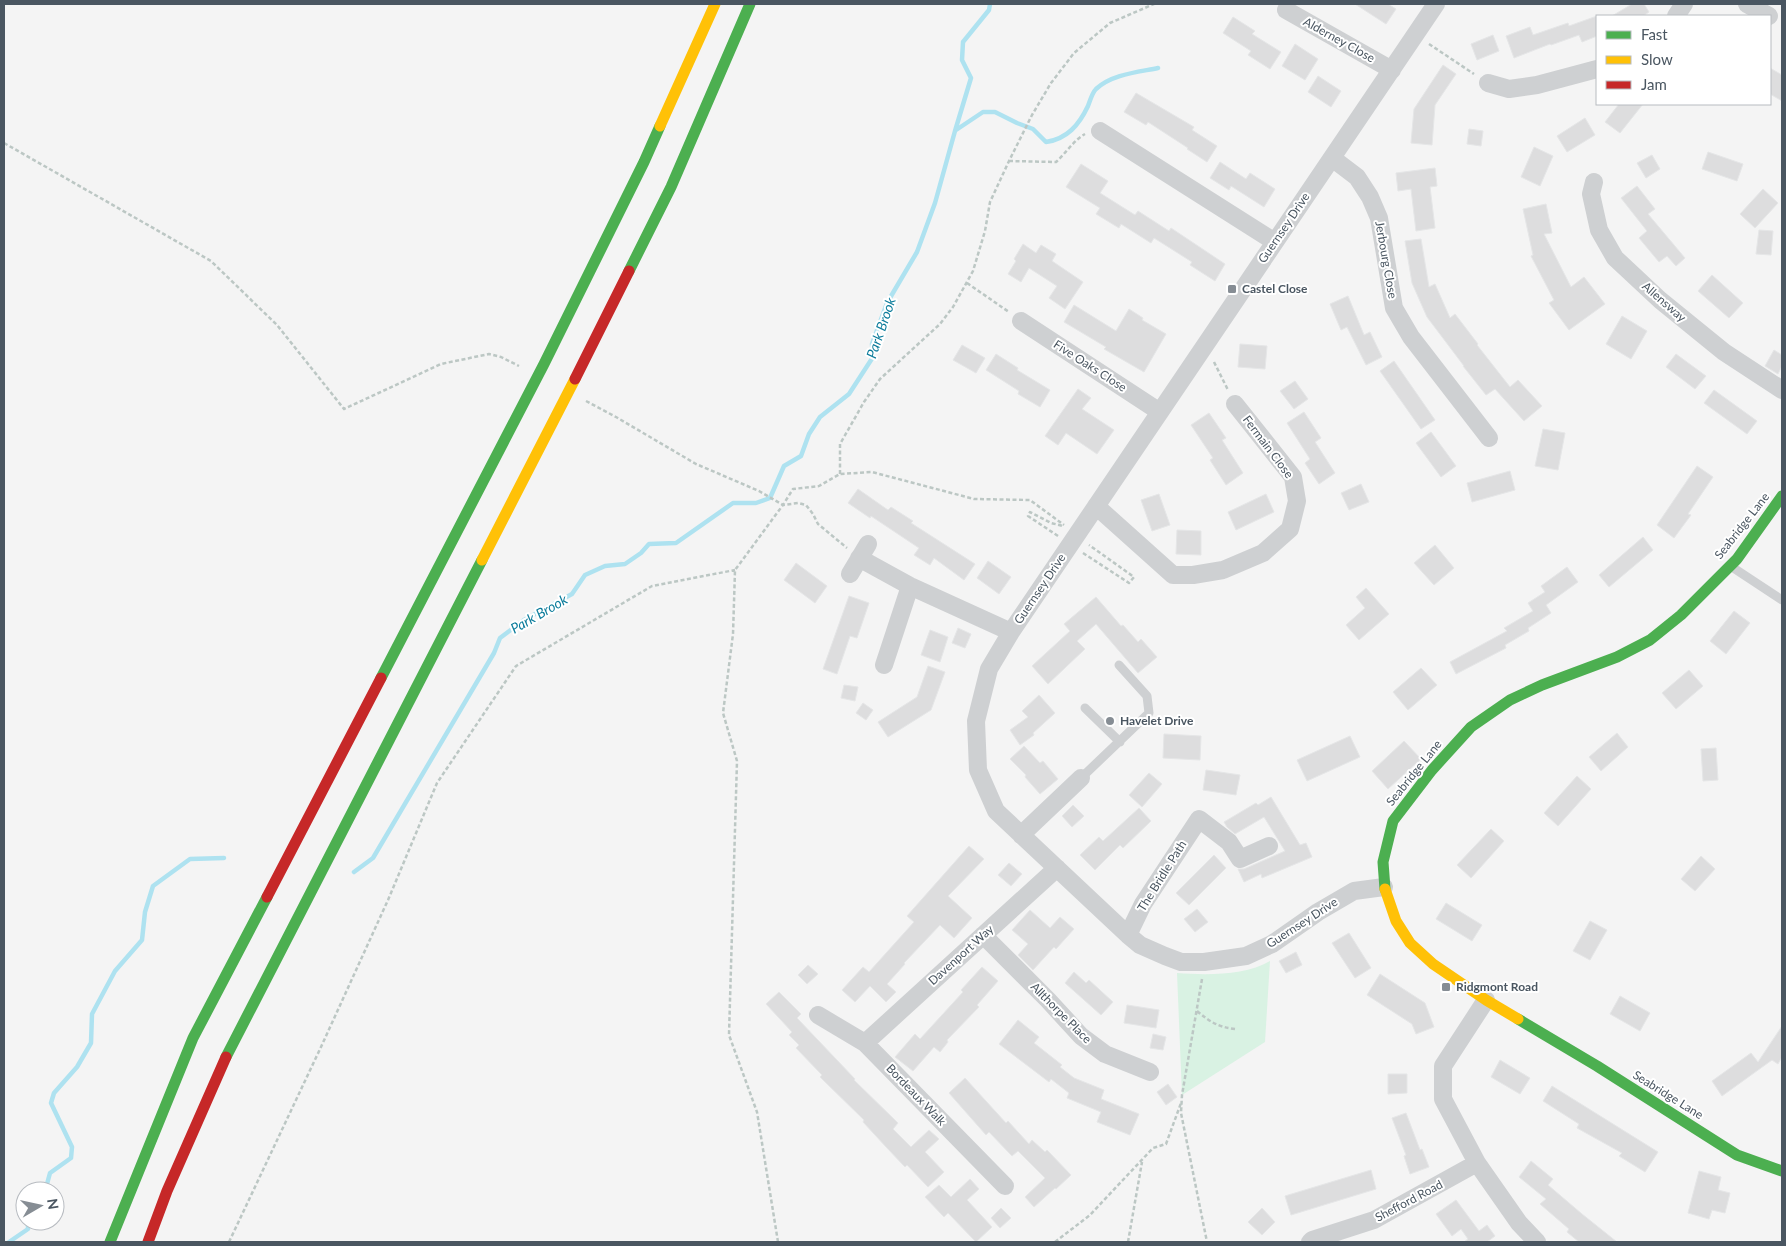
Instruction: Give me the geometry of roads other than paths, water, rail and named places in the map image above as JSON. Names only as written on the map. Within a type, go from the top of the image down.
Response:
[{"type":"main road","points":[[110,1242],[193,1038],[544,364],[644,162],[715,4]]},
{"type":"main road","points":[[148,1242],[167,1191],[228,1051],[565,399],[667,196],[750,4]]},
{"type":"main road","name":"Seabridge Lane","points":[[1782,496],[1737,559],[1681,615],[1650,640],[1617,657],[1542,685],[1510,700],[1472,727],[1432,770],[1394,821],[1383,862],[1384,887],[1396,921],[1410,943],[1433,964],[1486,1000],[1597,1066],[1737,1155],[1782,1171]]},
{"type":"street","name":"Guernsey Drive","points":[[1384,887],[1354,891],[1318,912],[1272,944],[1246,956],[1204,962],[1181,962],[1165,956],[1140,945],[1128,935],[996,811],[978,770],[976,721],[988,669],[1011,632],[1077,543],[1096,506],[1436,4]]},
{"type":"street","points":[[1677,15],[1684,4]]},
{"type":"street","points":[[1747,4],[1768,15]]},
{"type":"street","name":"Alderney Close","points":[[1286,10],[1392,70]]},
{"type":"street","points":[[1771,17],[1782,24]]},
{"type":"street","points":[[1488,83],[1508,89],[1537,85],[1596,68]]},
{"type":"street","points":[[1100,131],[1275,242]]},
{"type":"street","name":"Jerbourg Close","points":[[1332,158],[1357,176],[1370,197],[1379,218],[1394,308],[1411,337],[1489,438]]},
{"type":"street","name":"Allensway","points":[[1594,182],[1591,194],[1599,230],[1615,258],[1660,300],[1724,352],[1782,390]]},
{"type":"street","name":"Five Oaks Close","points":[[1020,321],[1160,412]]},
{"type":"street","name":"Fermain Close","points":[[1096,506],[1173,575],[1192,575],[1222,570],[1263,553],[1290,529],[1297,501],[1293,477],[1235,404]]},
{"type":"street","points":[[850,574],[864,551],[910,586],[1011,632]]},
{"type":"street","points":[[884,665],[910,586]]},
{"type":"street","points":[[1021,834],[1081,778]]},
{"type":"street","name":"The Bridle Path","points":[[1128,935],[1143,904],[1199,819],[1229,842],[1240,859],[1269,846]]},
{"type":"street","name":"Davenport Way","points":[[865,1043],[1057,868]]},
{"type":"street","name":"Allthorpe Place","points":[[983,935],[1081,1036],[1105,1054],[1150,1072]]},
{"type":"street","points":[[1486,1000],[1443,1066],[1443,1099],[1477,1163],[1519,1223],[1537,1242]]},
{"type":"street","name":"Bordeaux Walk","points":[[818,1015],[865,1043],[1005,1186]]},
{"type":"street","name":"Shefford Road","points":[[1310,1242],[1374,1220],[1477,1163]]},
{"type":"lane","points":[[1730,565],[1782,600]]},
{"type":"lane","points":[[1081,778],[1149,713],[1147,696],[1120,665]]},
{"type":"lane","points":[[1085,708],[1120,742]]},
{"type":"waterway","name":"Park Brook","points":[[354,872],[373,858],[494,653],[500,638],[524,620],[572,594],[585,575],[605,566],[625,564],[641,553],[649,544],[676,543],[733,503],[756,503],[770,498],[784,466],[801,456],[809,434],[820,417],[849,394],[873,357],[872,344],[887,303],[917,252],[935,203],[971,78],[962,60],[963,42],[989,10],[990,4]]},
{"type":"waterway","points":[[956,130],[983,112],[995,112],[1033,129],[1046,142],[1060,138],[1076,125],[1088,106],[1092,95],[1102,84],[1126,74],[1158,68]]},
{"type":"waterway","name":"Park Brook","points":[[48,1181],[50,1173],[71,1158],[72,1147],[51,1103],[54,1093],[77,1067],[91,1043],[92,1014],[115,971],[142,940],[145,912],[153,886],[190,859],[224,858]]},
{"type":"waterway","name":"Park Brook","points":[[9,1242],[25,1231]]},
{"type":"place","name":"Castel Close","points":[[1232,289]]},
{"type":"place","name":"Havelet Drive","points":[[1110,721]]},
{"type":"place","name":"Ridgmont Road","points":[[1446,987]]}]
